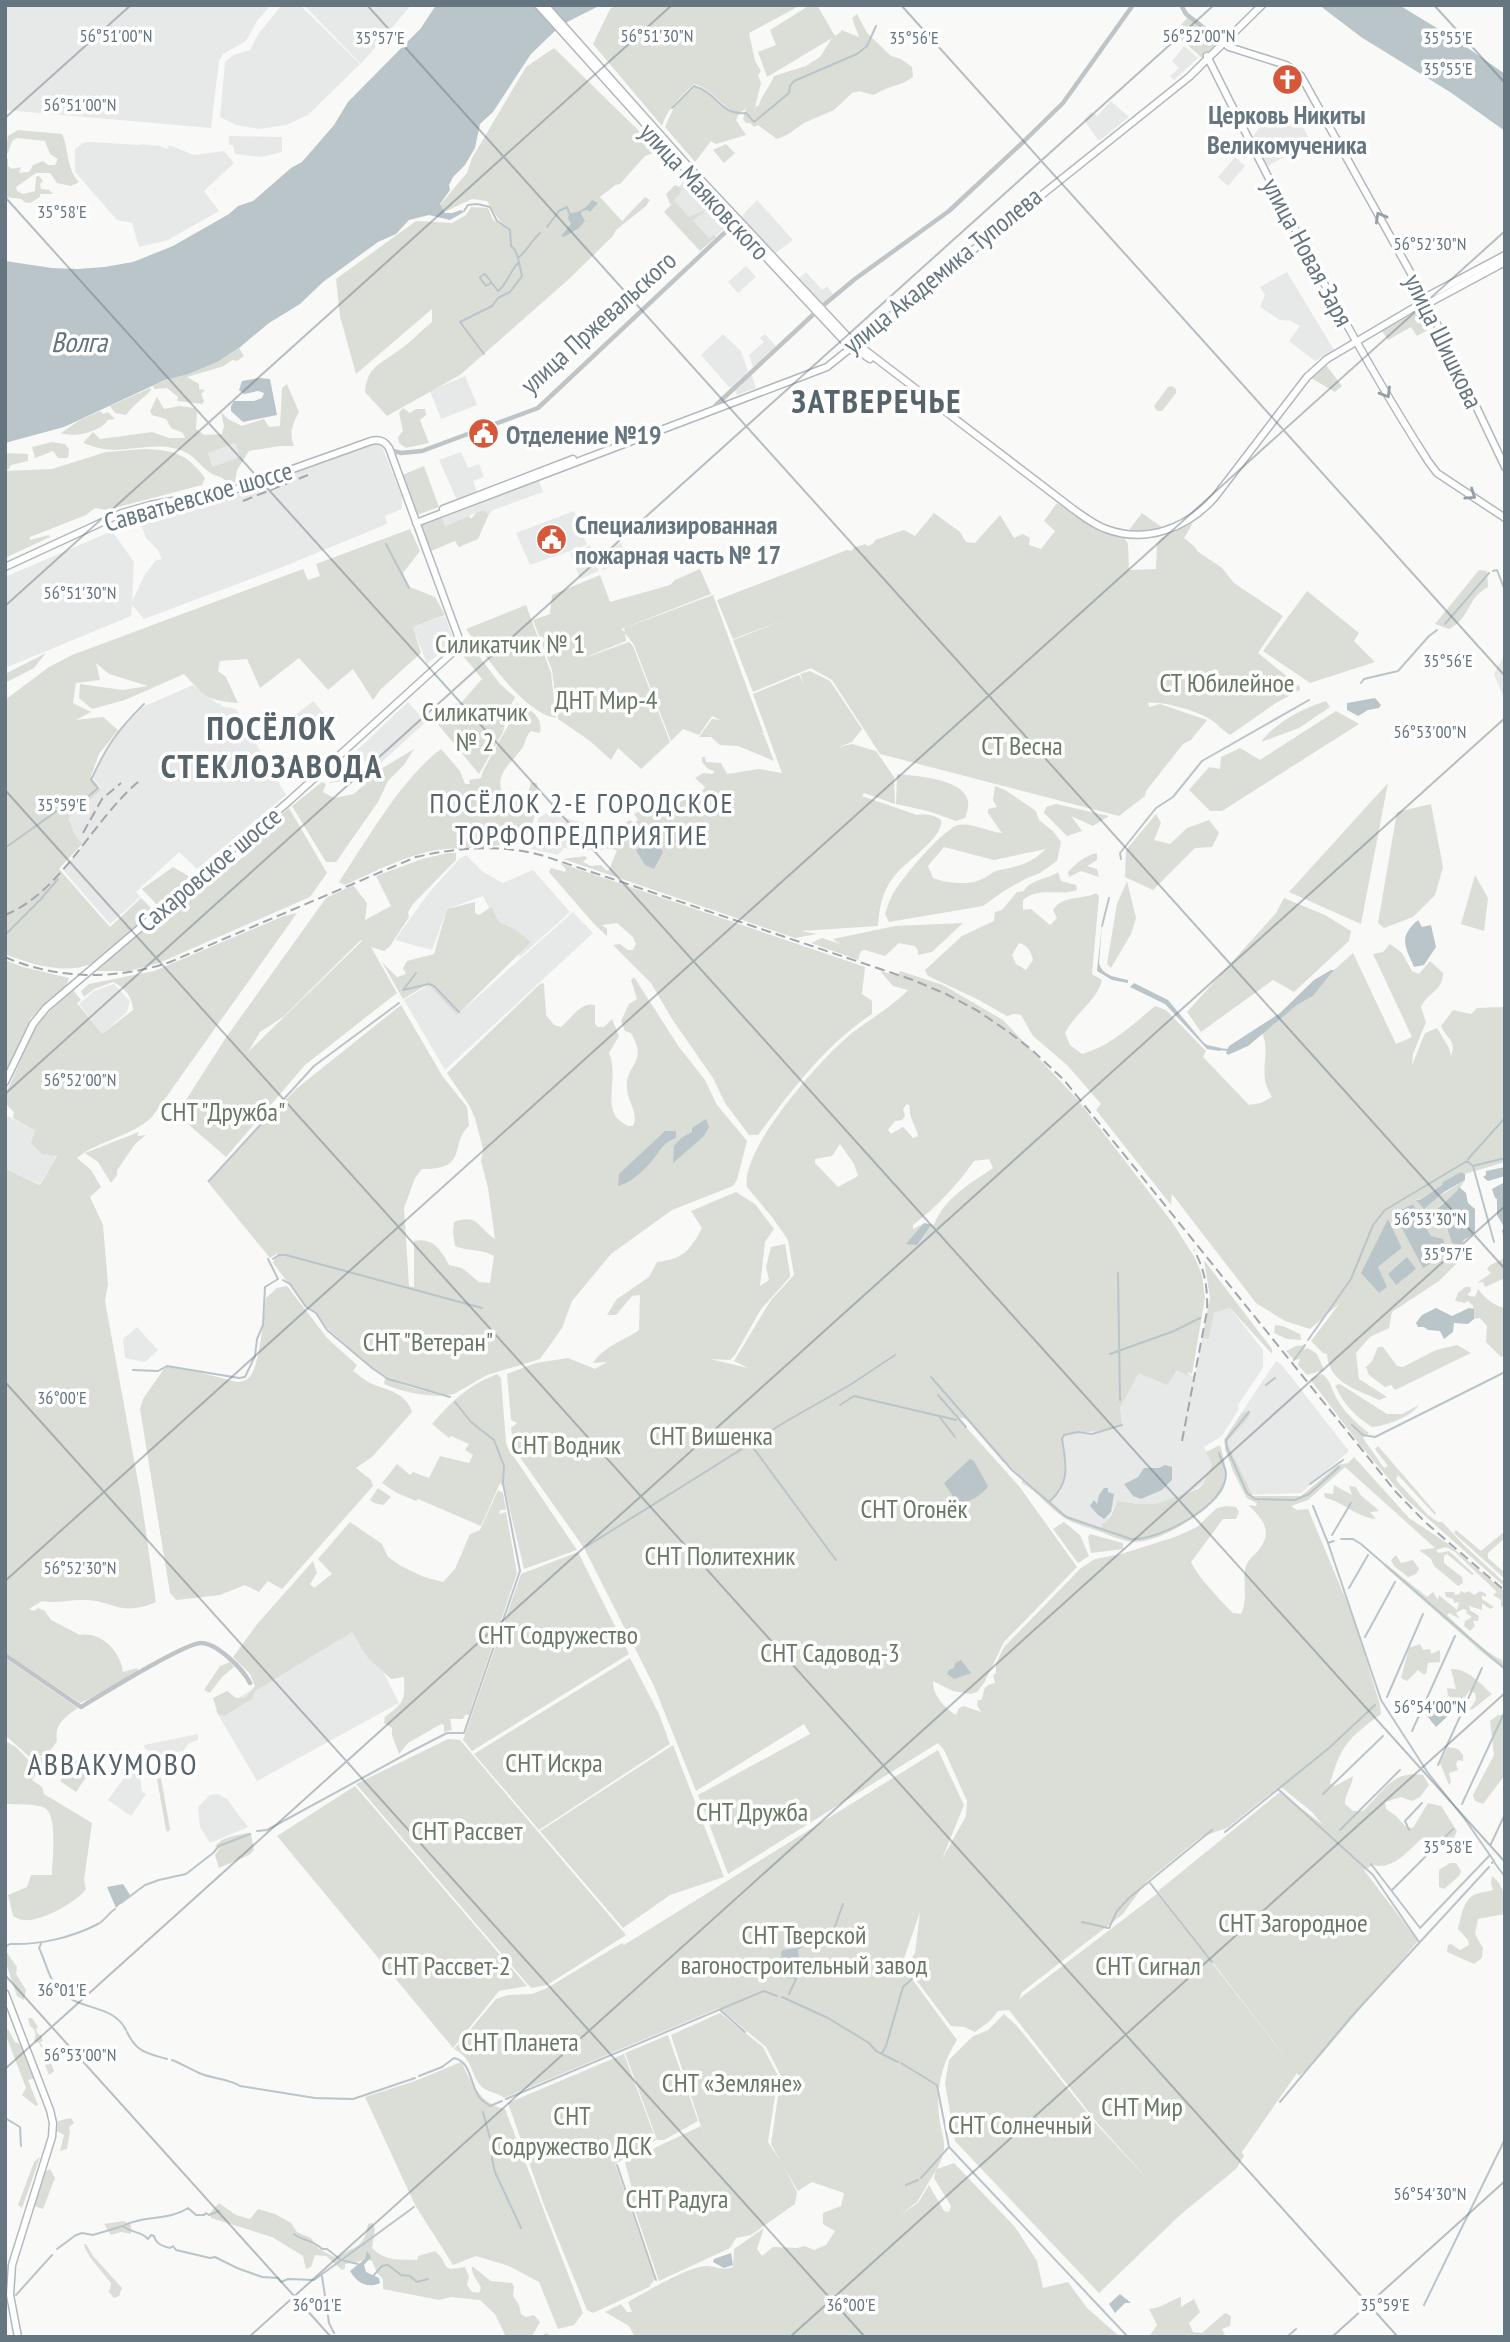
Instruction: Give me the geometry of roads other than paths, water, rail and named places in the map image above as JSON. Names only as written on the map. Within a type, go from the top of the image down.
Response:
[{"type":"main road","name":"улица Маяковского","points":[[538,5],[853,344],[1095,524],[1109,531],[1125,534],[1163,531],[1184,523],[1204,510],[1307,377],[1355,342]]},
{"type":"main road","name":"улица Маяковского","points":[[545,5],[588,57]]},
{"type":"main road","name":"улица Академика Туполева","points":[[415,521],[821,370],[1205,60],[1260,5]]},
{"type":"main road","name":"улица Шишкова","points":[[1226,40],[1296,71],[1302,78],[1426,301],[1505,467]]},
{"type":"main road","name":"улица Новая Заря","points":[[1205,60],[1355,342],[1417,444],[1437,472],[1505,519]]},
{"type":"main road","points":[[1355,342],[1505,256]]},
{"type":"main road","points":[[1456,285],[1505,262]]},
{"type":"main road","name":"Савватьевское шоссе","points":[[5,567],[104,520],[136,509],[234,490],[374,440],[385,443],[390,450]]},
{"type":"main road","points":[[390,450],[415,521]]},
{"type":"main road","name":"Сахаровское шоссе","points":[[5,1082],[33,1024],[46,1008],[288,802],[453,652],[458,640],[457,629],[415,521]]},
{"type":"main road","points":[[5,1993],[51,2110],[54,2126],[11,2269],[10,2295],[18,2337]]},
{"type":"street","points":[[716,408],[819,309],[855,279],[949,211],[1030,136],[1063,103],[1133,5]]},
{"type":"street","points":[[1181,5],[1186,14],[1226,40]]},
{"type":"street","name":"улица Пржевальского","points":[[390,450],[401,453],[422,451],[538,408],[736,221]]},
{"type":"street","points":[[5,1655],[81,1707],[198,1643],[212,1646],[228,1657],[250,1683]]},
{"type":"water","name":"Волга","points":[[436,5],[601,5],[569,21],[531,54],[493,112],[480,124],[475,148],[465,165],[453,177],[450,190],[440,204],[445,213],[461,210],[464,212],[450,220],[429,215],[409,220],[396,234],[378,242],[323,282],[300,304],[269,323],[217,362],[165,380],[64,427],[5,443],[5,261],[78,269],[133,262],[173,246],[238,206],[253,201],[291,168],[302,162],[334,125],[348,102],[421,28]]},
{"type":"water","points":[[1319,5],[1399,5],[1455,39],[1505,74],[1505,131],[1450,92],[1361,37]]},
{"type":"water","points":[[592,200],[598,203],[590,212],[582,211],[585,221],[579,228],[564,237],[561,236],[571,224],[569,213],[582,210]]},
{"type":"water","points":[[270,379],[277,415],[243,422],[231,411],[231,406],[234,401],[254,401],[262,398],[264,393],[258,391],[244,394],[239,390],[242,381]]},
{"type":"water","points":[[1375,698],[1381,705],[1379,708],[1358,716],[1347,710],[1347,703]]},
{"type":"water","points":[[653,842],[658,844],[663,852],[654,869],[645,865],[636,850]]},
{"type":"water","points":[[1418,920],[1422,927],[1431,925],[1436,947],[1424,965],[1414,967],[1405,942],[1408,932]]},
{"type":"water","points":[[1102,924],[1099,963],[1103,971],[1128,980],[1128,983],[1112,980],[1097,971]]},
{"type":"water","points":[[1334,970],[1313,996],[1297,1005],[1248,1046],[1228,1055],[1226,1053],[1229,1046],[1280,1013],[1314,980]]},
{"type":"water","points":[[1134,983],[1168,1000],[1203,1042],[1221,1048],[1220,1051],[1207,1049],[1165,1004],[1130,987]]},
{"type":"water","points":[[706,1119],[709,1127],[704,1136],[673,1163],[674,1146],[692,1132],[692,1128]]},
{"type":"water","points":[[665,1131],[676,1131],[676,1138],[669,1141],[638,1174],[618,1186],[619,1174]]},
{"type":"water","points":[[1505,1167],[1505,1176],[1488,1181],[1483,1177],[1486,1171]]},
{"type":"water","points":[[1461,1172],[1465,1174],[1465,1180],[1444,1192],[1424,1209],[1416,1200],[1420,1200]]},
{"type":"water","points":[[1505,1182],[1505,1244],[1502,1231],[1504,1227],[1497,1215],[1497,1199],[1492,1189]]},
{"type":"water","points":[[1459,1187],[1466,1193],[1468,1203],[1475,1209],[1475,1233],[1464,1240],[1459,1248],[1452,1243],[1447,1229],[1433,1219],[1438,1216],[1438,1208]]},
{"type":"water","points":[[1413,1204],[1431,1236],[1443,1239],[1448,1252],[1423,1268],[1394,1213]]},
{"type":"water","points":[[1388,1219],[1402,1248],[1378,1267],[1387,1287],[1379,1293],[1361,1273]]},
{"type":"water","points":[[924,1223],[931,1225],[917,1245],[906,1244]]},
{"type":"water","points":[[1407,1257],[1416,1269],[1396,1285],[1388,1274]]},
{"type":"water","points":[[1436,1308],[1452,1316],[1469,1308],[1474,1309],[1474,1319],[1468,1324],[1454,1323],[1453,1332],[1444,1339],[1440,1331],[1418,1327],[1416,1323],[1422,1315]]},
{"type":"water","points":[[970,1459],[974,1461],[988,1486],[975,1498],[958,1504],[944,1483]]},
{"type":"water","points":[[1165,1465],[1172,1467],[1172,1480],[1162,1490],[1141,1499],[1133,1496],[1124,1484],[1138,1477],[1144,1468],[1159,1468]]},
{"type":"water","points":[[1104,1488],[1114,1494],[1111,1512],[1104,1519],[1090,1506],[1094,1500],[1097,1504]]},
{"type":"water","points":[[961,1660],[971,1673],[954,1679],[947,1674],[954,1668],[955,1663]]},
{"type":"water","points":[[1447,1700],[1450,1704],[1444,1710],[1448,1716],[1436,1727],[1427,1716]]},
{"type":"water","points":[[123,1884],[130,1895],[116,1908],[107,1887]]},
{"type":"water","points":[[798,1948],[800,1975],[796,1979],[788,1978],[783,1968],[781,1952]]},
{"type":"water","points":[[367,2251],[371,2257],[364,2265],[366,2272],[379,2278],[380,2283],[376,2285],[363,2284],[350,2271],[365,2259]]},
{"type":"water","points":[[731,2253],[733,2265],[724,2268],[713,2262],[714,2259]]},
{"type":"water","points":[[1120,2294],[1131,2303],[1125,2303],[1115,2313],[1109,2304]]},
{"type":"waterway","points":[[672,108],[694,86],[702,89],[725,108],[746,113],[754,122],[789,93],[794,81],[857,54],[867,46],[876,26]]},
{"type":"waterway","points":[[464,211],[468,205],[490,207],[497,221],[510,230],[511,246],[518,258],[540,233]]},
{"type":"waterway","points":[[547,227],[559,211],[567,207],[569,213]]},
{"type":"waterway","points":[[484,354],[460,322],[492,306],[498,298],[510,292],[522,276],[518,258]]},
{"type":"waterway","points":[[483,275],[485,274],[498,291],[518,263]]},
{"type":"waterway","points":[[481,276],[486,286],[491,283]]},
{"type":"waterway","points":[[386,544],[409,588]]},
{"type":"waterway","points":[[1493,571],[1497,570],[1505,591]]},
{"type":"waterway","points":[[1445,624],[1489,573]]},
{"type":"waterway","points":[[1361,683],[1364,679],[1398,671],[1437,630]]},
{"type":"waterway","points":[[1121,859],[1120,853],[1156,808],[1173,797],[1202,761],[1309,700]]},
{"type":"waterway","points":[[5,848],[61,808],[84,800],[98,788],[91,780],[102,757],[113,739],[144,704]]},
{"type":"waterway","points":[[5,935],[58,879]]},
{"type":"waterway","points":[[1102,926],[1109,898]]},
{"type":"waterway","points":[[416,973],[403,990],[429,984],[459,1012]]},
{"type":"waterway","points":[[209,1181],[314,1066],[399,1003]]},
{"type":"waterway","points":[[1218,1049],[1228,1050]]},
{"type":"waterway","points":[[1468,1159],[1505,1118]]},
{"type":"waterway","points":[[1308,1340],[1351,1279],[1373,1225],[1385,1210],[1467,1161],[1473,1166],[1505,1158]]},
{"type":"waterway","points":[[1473,1166],[1494,1242]]},
{"type":"waterway","points":[[273,1259],[286,1255],[482,1308]]},
{"type":"waterway","points":[[133,1370],[158,1371],[167,1366],[245,1377],[255,1356],[257,1339],[263,1325],[265,1287],[278,1279],[268,1259]]},
{"type":"waterway","points":[[1118,1273],[1120,1400]]},
{"type":"waterway","points":[[283,1280],[290,1284],[306,1307],[316,1313],[327,1330],[372,1368],[388,1379],[450,1397]]},
{"type":"waterway","points":[[1110,1354],[1174,1331],[1200,1318]]},
{"type":"waterway","points":[[1294,1360],[1305,1345]]},
{"type":"waterway","points":[[587,1546],[895,1355]]},
{"type":"waterway","points":[[1352,1425],[1363,1435],[1375,1437],[1505,1372]]},
{"type":"waterway","points":[[931,1377],[1012,1470],[1066,1517],[1131,1539],[1173,1528],[1215,1498],[1223,1486],[1226,1474],[1219,1453]]},
{"type":"waterway","points":[[1266,1385],[1275,1378]]},
{"type":"waterway","points":[[938,1395],[966,1427]]},
{"type":"waterway","points":[[840,1405],[854,1396],[939,1416],[955,1437]]},
{"type":"waterway","points":[[257,1831],[267,1830],[447,1733],[464,1733],[520,1571],[503,1483],[504,1466],[494,1440],[471,1422],[455,1402]]},
{"type":"waterway","points":[[1249,1412],[1226,1440],[1247,1493],[1255,1499],[1295,1500],[1309,1494],[1339,1467]]},
{"type":"waterway","points":[[940,1416],[956,1420]]},
{"type":"waterway","points":[[1050,1501],[1064,1480],[1064,1435],[1078,1432],[1092,1434],[1122,1425]]},
{"type":"waterway","points":[[752,1446],[836,1560]]},
{"type":"waterway","points":[[1310,1484],[1343,1460]]},
{"type":"waterway","points":[[1332,1535],[1351,1503]]},
{"type":"waterway","points":[[1313,1506],[1328,1543],[1334,1541]]},
{"type":"waterway","points":[[1341,1539],[1353,1539],[1361,1544],[1505,1669]]},
{"type":"waterway","points":[[1328,1543],[1381,1700],[1428,1773],[1494,1861],[1492,1863]]},
{"type":"waterway","points":[[1349,1588],[1368,1555]]},
{"type":"waterway","points":[[1365,1637],[1395,1582]]},
{"type":"waterway","points":[[1387,1697],[1423,1614]]},
{"type":"waterway","points":[[1412,1731],[1455,1636]]},
{"type":"waterway","points":[[1438,1765],[1482,1668]]},
{"type":"waterway","points":[[1225,1832],[1329,1748],[1375,1705]]},
{"type":"waterway","points":[[1462,1804],[1505,1711]]},
{"type":"waterway","points":[[1323,1794],[1383,1736]]},
{"type":"waterway","points":[[1340,1830],[1400,1770]]},
{"type":"waterway","points":[[1278,1789],[1373,1875],[1419,1942]]},
{"type":"waterway","points":[[1409,1830],[1405,1821],[1422,1803]]},
{"type":"waterway","points":[[1491,1844],[1505,1814]]},
{"type":"waterway","points":[[1392,1890],[1453,1829]]},
{"type":"waterway","points":[[1109,1928],[1117,1911],[1129,1898],[1212,1830]]},
{"type":"waterway","points":[[121,1903],[145,1885],[186,1874],[219,1846],[250,1834]]},
{"type":"waterway","points":[[1371,1864],[1420,1928],[1489,1856]]},
{"type":"waterway","points":[[1494,1862],[1505,1877]]},
{"type":"waterway","points":[[1280,2102],[1351,2017],[1489,1867]]},
{"type":"waterway","points":[[1150,1883],[1212,1962]]},
{"type":"waterway","points":[[824,1939],[830,1940],[843,1904]]},
{"type":"waterway","points":[[5,1947],[10,1944],[43,1942],[66,1937],[100,1923],[115,1909]]},
{"type":"waterway","points":[[1082,1922],[1108,1928]]},
{"type":"waterway","points":[[798,1948],[820,1936]]},
{"type":"waterway","points":[[41,1944],[39,1948],[48,1971],[61,1992],[113,2016],[126,2030]]},
{"type":"waterway","points":[[882,2053],[903,1987],[913,1978]]},
{"type":"waterway","points":[[789,1994],[796,1979]]},
{"type":"waterway","points":[[506,2099],[764,1991],[777,1996]]},
{"type":"waterway","points":[[782,1997],[828,2018],[869,2043],[876,2051],[898,2062]]},
{"type":"waterway","points":[[720,2010],[745,2032]]},
{"type":"waterway","points":[[127,2032],[139,2048],[167,2059]]},
{"type":"waterway","points":[[419,2076],[442,2067],[454,2058],[460,2060],[468,2069],[482,2100],[490,2106],[502,2101]]},
{"type":"waterway","points":[[172,2060],[204,2075],[240,2086],[315,2098],[353,2099],[415,2078]]},
{"type":"waterway","points":[[901,2063],[937,2085],[949,2147],[1128,2337]]},
{"type":"waterway","points":[[483,2112],[493,2150],[495,2172],[521,2228]]},
{"type":"waterway","points":[[5,2118],[20,2127],[21,2146]]},
{"type":"waterway","points":[[1424,2305],[1505,2139]]},
{"type":"waterway","points":[[921,2178],[948,2148]]},
{"type":"waterway","points":[[617,2165],[656,2280]]},
{"type":"waterway","points":[[906,2185],[918,2180]]},
{"type":"waterway","points":[[57,2249],[76,2235],[93,2235],[123,2226],[148,2239],[151,2235],[154,2236],[158,2243],[164,2246],[215,2257],[262,2277],[278,2278],[281,2282],[288,2279],[314,2280],[414,2207]]},
{"type":"waterway","points":[[125,2225],[173,2215],[188,2208],[196,2215],[209,2215],[219,2211]]},
{"type":"waterway","points":[[294,2234],[327,2249],[341,2260],[358,2264]]},
{"type":"waterway","points":[[16,2295],[52,2255]]},
{"type":"waterway","points":[[374,2275],[382,2266],[388,2265],[417,2282],[428,2279]]},
{"type":"waterway","points":[[322,2276],[329,2323],[334,2333]]},
{"type":"waterway","points":[[1287,2337],[1296,2329]]},
{"type":"railway","points":[[243,501],[308,475]]},
{"type":"railway","points":[[5,915],[25,905],[60,874],[121,798],[138,782]]},
{"type":"railway","points":[[83,833],[102,799],[121,783]]},
{"type":"railway","points":[[5,957],[45,970],[87,975],[150,968],[170,962],[416,857],[464,849],[496,848],[544,856],[913,980],[978,1011],[1032,1050],[1064,1080],[1396,1492],[1425,1522],[1505,1591]]},
{"type":"railway","points":[[1182,1441],[1207,1311],[1205,1280],[1194,1250]]},
{"type":"place","name":"Церковь Никиты Великомученика","points":[[1287,79]]},
{"type":"place","name":"Отделение №19","points":[[483,434]]},
{"type":"place","name":"Специализированная пожарная часть № 17","points":[[552,539]]},
{"type":"district","name":"ЗАТВЕРЕЧЬЕ","points":[[877,400]]},
{"type":"district","name":"ПОСЁЛОК СТЕКЛОЗАВОДА","points":[[272,746]]},
{"type":"district","name":"ПОСЁЛОК 2-Е ГОРОДСКОЕ ТОРФОПРЕДПРИЯТИЕ","points":[[582,818]]},
{"type":"district","name":"АВВАКУМОВО","points":[[113,1763]]},
{"type":"park label","name":"Силикатчик № 1","points":[[510,643]]},
{"type":"park label","name":"СТ Юбилейное","points":[[1227,682]]},
{"type":"park label","name":"ДНТ Мир-4","points":[[606,699]]},
{"type":"park label","name":"Силикатчик № 2","points":[[475,726]]},
{"type":"park label","name":"СТ Весна","points":[[1022,745]]},
{"type":"park label","name":"СНТ \"Дружба\"","points":[[223,1111]]},
{"type":"park label","name":"СНТ \"Ветеран\"","points":[[428,1341]]},
{"type":"park label","name":"СНТ Вишенка","points":[[711,1435]]},
{"type":"park label","name":"СНТ Водник","points":[[566,1444]]},
{"type":"park label","name":"СНТ Огонёк","points":[[914,1508]]},
{"type":"park label","name":"СНТ Политехник","points":[[720,1555]]},
{"type":"park label","name":"СНТ Содружество","points":[[558,1634]]},
{"type":"park label","name":"СНТ Садовод-3","points":[[830,1652]]},
{"type":"park label","name":"СНТ Искра","points":[[554,1762]]},
{"type":"park label","name":"СНТ Дружба","points":[[752,1811]]},
{"type":"park label","name":"СНТ Рассвет","points":[[467,1830]]},
{"type":"park label","name":"СНТ Загородное","points":[[1293,1922]]},
{"type":"park label","name":"СНТ Тверской вагоностроительный завод","points":[[804,1949]]},
{"type":"park label","name":"СНТ Рассвет-2","points":[[446,1965]]},
{"type":"park label","name":"СНТ Сигнал","points":[[1148,1965]]},
{"type":"park label","name":"СНТ Планета","points":[[520,2041]]},
{"type":"park label","name":"СНТ «Земляне»","points":[[732,2082]]},
{"type":"park label","name":"СНТ Мир","points":[[1142,2106]]},
{"type":"park label","name":"СНТ Солнечный","points":[[1020,2124]]},
{"type":"park label","name":"СНТ Содружество ДСК","points":[[572,2130]]},
{"type":"park label","name":"СНТ Радуга","points":[[677,2198]]}]
